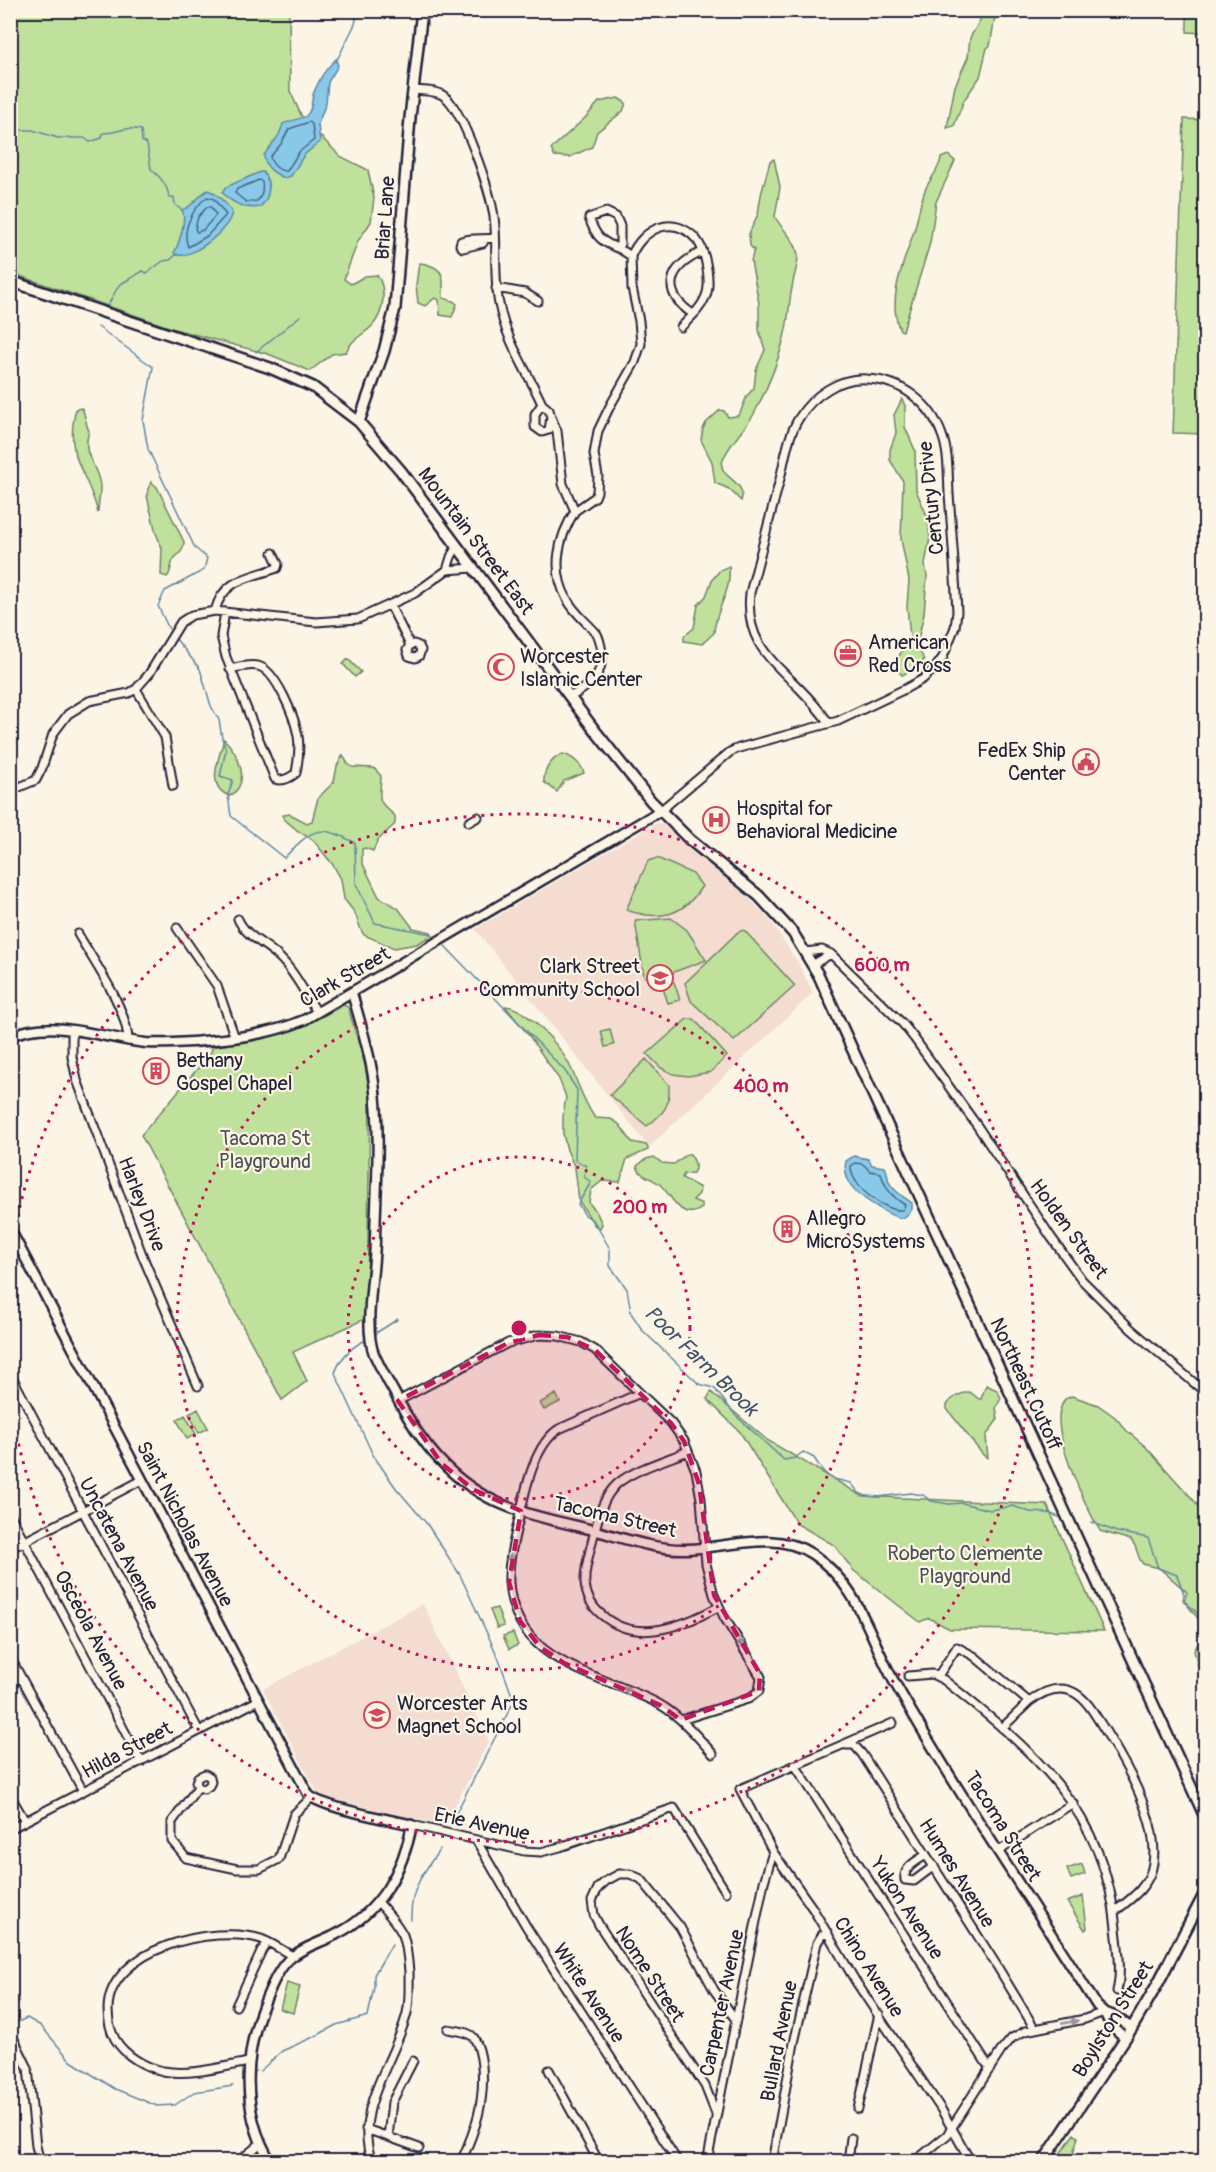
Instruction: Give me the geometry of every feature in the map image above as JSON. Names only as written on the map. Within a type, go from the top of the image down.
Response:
[{"type":"main road","name":"Briar Lane","points":[[359,422],[384,351],[395,308],[422,10]]},
{"type":"main road","name":"Mountain Street East","points":[[10,281],[270,368],[313,387],[359,422],[383,448],[627,772],[660,811],[709,856],[759,896],[793,933],[812,965]]},
{"type":"main road","name":"Northeast Cutoff","points":[[812,965],[1206,1819]]},
{"type":"main road","name":"Boylston Street","points":[[1043,2162],[1132,2028],[1206,1891]]},
{"type":"main road","points":[[1193,1914],[1206,1908]]},
{"type":"street","points":[[413,90],[442,94],[455,109],[472,145],[490,196],[494,217],[496,288],[502,317],[512,347],[542,404],[547,408],[557,431],[562,484],[575,512]]},
{"type":"street","points":[[620,249],[620,226],[616,217],[606,212],[589,218],[595,233],[603,241],[631,256]]},
{"type":"street","points":[[570,697],[585,689],[597,676],[602,658],[598,636],[572,607],[561,585],[559,546],[575,512],[595,497],[597,492],[594,454],[598,431],[635,362],[641,344],[632,288],[631,256],[635,246],[645,234],[659,226],[684,230],[697,241],[708,279],[705,299],[681,327]]},
{"type":"street","points":[[485,239],[495,238]]},
{"type":"street","points":[[693,314],[678,301],[674,294],[673,279],[680,264],[702,252]]},
{"type":"street","points":[[496,288],[525,293],[538,301]]},
{"type":"street","name":"Century Drive","points":[[660,811],[730,752],[830,723],[905,689],[923,678],[936,667],[943,657],[956,627],[957,612],[947,464],[942,436],[931,413],[915,396],[902,388],[876,379],[857,379],[836,385],[817,397],[794,427],[750,593],[749,615],[759,645],[772,662],[805,694],[830,723]]},
{"type":"street","points":[[542,404],[535,414],[535,427],[542,432],[549,430],[551,417]]},
{"type":"street","points":[[447,570],[457,546]]},
{"type":"street","points":[[215,611],[218,598],[225,589],[234,583],[277,568],[278,564],[273,553]]},
{"type":"street","points":[[10,791],[36,780],[52,734],[68,714],[88,701],[132,691],[149,674],[181,622],[192,615],[215,611],[332,622],[358,620],[415,593],[447,570],[473,568]]},
{"type":"street","points":[[390,606],[410,645]]},
{"type":"street","points":[[225,612],[221,636],[230,669],[275,779],[279,781],[289,778],[296,773],[298,736],[278,682],[269,671],[259,666],[248,665],[230,669]]},
{"type":"street","points":[[132,691],[165,738],[172,786]]},
{"type":"street","name":"Clark Street","points":[[10,1036],[39,1028],[72,1030],[128,1041],[174,1043],[235,1038],[273,1031],[298,1022],[352,993],[660,811]]},
{"type":"street","points":[[469,822],[478,817]]},
{"type":"street","points":[[238,918],[241,927],[280,957],[317,1012]]},
{"type":"street","points":[[177,928],[217,986],[235,1038]]},
{"type":"street","points":[[78,934],[119,1006],[128,1041]]},
{"type":"street","points":[[805,952],[822,950],[831,954]]},
{"type":"street","points":[[812,965],[831,954]]},
{"type":"street","name":"Holden Street","points":[[831,954],[903,1024],[932,1061],[1082,1280],[1131,1329],[1206,1393]]},
{"type":"street","name":"Tacoma Street","points":[[352,993],[371,1067],[376,1111],[375,1249],[371,1341],[375,1356],[413,1428],[442,1464],[474,1490],[520,1511],[662,1548],[706,1548],[759,1542],[783,1542],[813,1554],[837,1576],[863,1614],[894,1682],[1097,2006],[1132,2028]]},
{"type":"street","name":"Harley Drive","points":[[72,1030],[72,1057],[77,1080],[140,1248],[198,1386]]},
{"type":"street","name":"Saint Nicholas Avenue","points":[[10,1229],[311,1798]]},
{"type":"street","points":[[398,1401],[508,1343],[539,1335],[567,1337],[587,1345],[671,1423],[688,1451],[699,1484],[710,1581],[718,1607],[761,1677],[760,1688],[748,1699],[681,1720]]},
{"type":"street","name":"Uncatena Avenue","points":[[10,1373],[199,1731]]},
{"type":"street","points":[[640,1393],[559,1429],[549,1436],[539,1452],[520,1511],[511,1555],[509,1582],[511,1596],[520,1621],[534,1640],[564,1663],[660,1705],[681,1720],[713,1754]]},
{"type":"street","points":[[688,1451],[638,1472],[618,1484],[603,1506],[586,1570],[585,1583],[591,1603],[597,1611],[614,1624],[634,1630],[663,1628],[701,1616],[718,1607]]},
{"type":"street","points":[[10,1549],[142,1480]]},
{"type":"street","name":"Osceola Avenue","points":[[10,1514],[141,1761]]},
{"type":"street","points":[[938,1677],[957,1647],[974,1656],[1029,1702]]},
{"type":"street","points":[[10,1657],[83,1791]]},
{"type":"street","points":[[908,1676],[924,1674],[938,1677],[1036,1757],[1073,1803],[1105,1871],[1114,1912],[1119,1965],[1116,1991]]},
{"type":"street","points":[[10,1683],[21,1678]]},
{"type":"street","points":[[1002,1728],[1041,1693],[1053,1690],[1071,1691],[1089,1706],[1114,1745],[1135,1784],[1152,1833],[1153,1863],[1143,1887],[1114,1912]]},
{"type":"street","name":"Hilda Street","points":[[10,1828],[259,1700]]},
{"type":"street","points":[[795,1765],[893,1723]]},
{"type":"street","name":"Humes Avenue","points":[[844,1745],[857,1747],[1035,2029]]},
{"type":"street","name":"Chino Avenue","points":[[795,1765],[740,1789],[773,1852],[953,2127],[971,2162]]},
{"type":"street","name":"Yukon Avenue","points":[[795,1765],[990,2069]]},
{"type":"street","points":[[198,1786],[172,1822],[172,1841],[186,1857],[237,1869],[259,1869],[279,1858],[294,1814],[311,1798]]},
{"type":"street","points":[[10,1795],[25,1821]]},
{"type":"street","name":"Erie Avenue","points":[[311,1798],[412,1825],[524,1851],[541,1852],[674,1808],[726,1892]]},
{"type":"street","points":[[999,1851],[1073,1803]]},
{"type":"street","points":[[271,2162],[261,2143],[250,2104],[249,2062],[262,2009],[280,1971],[293,1956],[306,1947],[348,1928],[378,1902],[400,1869],[412,1825]]},
{"type":"street","name":"White Avenue","points":[[476,1840],[526,1926],[678,2162]]},
{"type":"street","name":"Carpenter Avenue","points":[[707,2162],[764,1882],[773,1852]]},
{"type":"street","points":[[926,1855],[907,1868],[904,1873],[905,1880],[914,1881],[933,1866]]},
{"type":"street","name":"Nome Street","points":[[716,2114],[705,2086],[594,1915],[592,1901],[601,1885],[619,1874],[638,1877],[680,1927],[714,1990],[736,2020]]},
{"type":"street","points":[[372,2162],[366,2141],[366,2129],[373,2098],[401,2031],[409,2004],[408,1964],[403,1936],[378,1902]]},
{"type":"street","name":"Bullard Avenue","points":[[772,2162],[794,2043],[817,1943],[822,1935],[828,1933]]},
{"type":"street","points":[[249,2062],[183,2073],[162,2071],[149,2066],[128,2054],[117,2042],[109,2022],[109,1999],[114,1986],[127,1970],[143,1957],[195,1938],[224,1935],[247,1936],[268,1942],[293,1956]]},
{"type":"street","points":[[236,2007],[262,1950],[268,1942]]},
{"type":"street","points":[[914,2162],[937,2144],[953,2127],[1012,2037],[1021,2032],[1085,2019],[1104,2012]]},
{"type":"street","name":"Tacoma Street","points":[[1104,2012],[1110,2024],[1125,2038]]},
{"type":"street","points":[[858,2109],[879,2014]]},
{"type":"street","points":[[448,2029],[474,2038],[481,2060],[483,2087],[481,2111],[461,2162]]},
{"type":"street","points":[[10,2031],[28,2068],[36,2146],[40,2162]]},
{"type":"street","points":[[388,2137],[392,2102],[413,2061]]},
{"type":"street","points":[[549,2070],[599,2162]]},
{"type":"street","points":[[366,2129],[419,2148]]},
{"type":"street","points":[[848,2162],[851,2138]]},
{"type":"street","points":[[238,2162],[261,2143]]},
{"type":"highlighted area","points":[[539,1335],[567,1337],[595,1350],[671,1423],[684,1441],[699,1484],[714,1595],[760,1674],[759,1691],[681,1720],[660,1705],[564,1663],[540,1647],[520,1621],[509,1582],[521,1511],[474,1490],[442,1464],[398,1401],[508,1343]]},
{"type":"shaded area","name":"Clark Street Community School","points":[[656,823],[664,825],[749,898],[769,919],[799,964],[813,993],[649,1147],[475,929]]},
{"type":"shaded area","name":"Worcester Arts Magnet School","points":[[423,1604],[489,1741],[444,1826],[319,1796],[263,1689]]},
{"type":"green space","points":[[10,11],[289,11],[290,91],[303,119],[340,156],[368,170],[374,198],[371,222],[358,241],[344,279],[351,284],[365,276],[377,275],[382,287],[383,300],[380,314],[373,325],[354,340],[346,352],[332,354],[310,371],[268,354],[178,330],[11,273]]},
{"type":"green space","points":[[985,11],[996,11],[990,46],[987,48],[980,77],[964,100],[954,126],[947,128],[955,86],[968,57],[970,38]]},
{"type":"green space","points":[[1187,11],[1205,11],[1205,33],[1187,32]]},
{"type":"green space","points":[[618,98],[626,103],[623,111],[597,132],[592,147],[570,157],[554,156],[551,149],[599,102]]},
{"type":"green space","points":[[1184,119],[1205,120],[1205,434],[1173,433]]},
{"type":"green space","points":[[948,155],[955,161],[936,202],[930,243],[903,331],[900,330],[896,318],[898,280],[925,190],[941,158]]},
{"type":"green space","points":[[774,159],[780,187],[775,217],[795,245],[798,260],[786,329],[773,372],[754,414],[731,446],[722,464],[725,473],[741,489],[741,501],[729,489],[715,483],[712,462],[701,440],[706,423],[720,410],[724,411],[728,417],[737,416],[740,413],[747,396],[754,388],[756,370],[765,350],[759,330],[759,303],[751,261],[754,250],[750,246],[749,234],[758,214],[770,161]]},
{"type":"green space","points":[[419,263],[434,267],[441,273],[443,298],[457,304],[452,317],[440,315],[439,300],[435,298],[425,306],[418,303],[416,285]]},
{"type":"green space","points":[[902,399],[905,406],[905,427],[915,450],[916,490],[928,518],[930,538],[925,564],[927,576],[924,614],[917,644],[924,660],[918,667],[902,675],[896,669],[899,656],[910,637],[907,606],[909,580],[901,539],[903,481],[890,460],[890,450],[896,433],[894,415]]},
{"type":"green space","points":[[82,408],[89,431],[87,445],[89,456],[100,484],[98,513],[94,498],[78,463],[73,440],[76,409]]},
{"type":"green space","points":[[151,482],[157,487],[184,542],[167,577],[161,575],[162,548],[147,496]]},
{"type":"green space","points":[[729,566],[728,585],[717,616],[714,633],[702,644],[684,641],[684,636],[694,628],[698,605],[706,596],[712,580],[720,570]]},
{"type":"green space","points":[[348,659],[361,672],[355,677],[343,664]]},
{"type":"green space","points":[[224,739],[238,759],[241,776],[237,790],[230,796],[222,792],[216,779],[217,763]]},
{"type":"green space","points":[[563,754],[576,761],[584,773],[564,781],[557,792],[544,782],[544,778],[549,765]]},
{"type":"green space","points":[[343,755],[352,767],[374,768],[381,776],[380,799],[395,816],[395,824],[378,840],[373,851],[362,849],[362,862],[379,897],[398,908],[413,928],[431,932],[433,935],[417,944],[394,948],[364,935],[355,913],[344,899],[341,879],[333,865],[313,840],[284,819],[283,815],[290,814],[307,823],[312,821],[318,798],[334,782],[337,766]]},
{"type":"green space","points":[[657,858],[693,874],[702,886],[687,904],[669,914],[649,915],[626,910],[648,861]]},
{"type":"green space","points":[[671,918],[687,930],[706,960],[650,981],[644,976],[635,921]]},
{"type":"green space","points":[[744,930],[795,986],[734,1041],[691,1001],[685,983],[738,932]]},
{"type":"green space","points":[[674,982],[680,1000],[668,1003],[662,985]]},
{"type":"green space","name":"Tacoma St Playground","points":[[343,1005],[348,1007],[365,1065],[370,1095],[367,1318],[293,1352],[307,1381],[282,1400],[141,1135],[210,1054],[213,1046],[281,1034],[311,1022]]},
{"type":"green space","points":[[505,1006],[513,1008],[532,1020],[558,1047],[569,1064],[595,1118],[611,1119],[619,1124],[632,1142],[646,1145],[648,1148],[627,1159],[620,1182],[602,1181],[591,1190],[589,1203],[602,1224],[600,1228],[595,1226],[579,1201],[575,1168],[563,1134],[566,1097],[559,1079]]},
{"type":"green space","points":[[687,1019],[694,1019],[727,1056],[711,1072],[688,1076],[673,1074],[661,1068],[647,1054]]},
{"type":"green space","points":[[610,1029],[614,1045],[605,1047],[601,1031]]},
{"type":"green space","points":[[646,1059],[669,1085],[665,1109],[647,1126],[610,1095]]},
{"type":"green space","points":[[690,1154],[693,1159],[695,1168],[693,1173],[684,1174],[682,1178],[700,1188],[699,1194],[693,1200],[702,1204],[702,1208],[694,1212],[688,1212],[677,1205],[663,1187],[643,1175],[637,1166],[646,1159],[654,1157],[662,1163],[674,1164]]},
{"type":"green space","points":[[986,1385],[997,1390],[1001,1398],[996,1408],[998,1419],[986,1436],[988,1458],[983,1455],[947,1409],[951,1400],[963,1393],[970,1392],[981,1399]]},
{"type":"green space","name":"Roberto Clemente Playground","points":[[711,1392],[767,1440],[862,1496],[1047,1505],[1104,1631],[950,1629],[929,1618],[920,1622],[853,1570],[834,1545],[797,1524],[740,1432],[707,1399]]},
{"type":"green space","points":[[556,1394],[560,1402],[544,1410],[540,1403]]},
{"type":"green space","points":[[1072,1396],[1098,1405],[1115,1417],[1146,1447],[1196,1503],[1205,1520],[1205,1686],[1194,1651],[1201,1637],[1201,1627],[1197,1617],[1184,1601],[1187,1592],[1159,1568],[1143,1564],[1131,1540],[1100,1531],[1080,1491],[1060,1429],[1061,1407],[1065,1399]]},
{"type":"green space","points":[[198,1409],[208,1428],[199,1433],[189,1414]]},
{"type":"green space","points":[[185,1415],[196,1434],[187,1439],[177,1420]]},
{"type":"green space","points":[[497,1608],[504,1626],[497,1628],[490,1610]]},
{"type":"green space","points":[[513,1633],[518,1645],[509,1649],[503,1636]]},
{"type":"green space","points":[[1082,1864],[1085,1874],[1071,1879],[1067,1869]]},
{"type":"green space","points":[[1083,1896],[1087,1928],[1085,1930],[1067,1902]]},
{"type":"green space","points":[[287,1983],[300,1987],[293,2013],[280,2009]]},
{"type":"green space","points":[[1074,2134],[1078,2137],[1071,2161],[1055,2161]]},
{"type":"water","points":[[336,59],[338,66],[328,82],[326,103],[318,124],[320,142],[304,155],[291,176],[284,178],[273,172],[264,159],[264,155],[279,135],[283,124],[306,116],[319,81]]},
{"type":"water","points":[[260,172],[266,176],[269,190],[260,207],[239,205],[222,192],[226,187]]},
{"type":"water","points":[[208,190],[219,196],[227,205],[232,212],[230,219],[218,234],[201,248],[183,255],[176,255],[174,253],[183,225],[182,210]]},
{"type":"water","points":[[854,1156],[868,1159],[872,1165],[885,1167],[891,1185],[912,1203],[912,1209],[906,1216],[901,1218],[887,1213],[866,1200],[854,1189],[845,1169],[846,1161]]},
{"type":"waterway","name":"Poor Farm Brook","points":[[336,62],[355,24],[358,10]]},
{"type":"waterway","points":[[10,130],[32,130],[58,138],[84,138],[90,142],[102,138],[103,133],[130,129],[141,130],[142,141],[147,144],[151,169],[165,185],[169,198],[174,197],[175,205],[182,210]]},
{"type":"waterway","name":"Poor Farm Brook","points":[[108,305],[119,285],[143,271],[147,273],[177,254]]},
{"type":"waterway","points":[[256,352],[300,316]]},
{"type":"waterway","name":"Poor Farm Brook","points":[[98,327],[153,367],[143,420],[148,449],[195,548],[207,558],[204,570],[165,591],[158,606],[169,629]]},
{"type":"waterway","name":"Poor Farm Brook","points":[[176,639],[200,669],[211,706],[219,720],[226,750],[220,776],[233,780],[228,795],[231,816],[284,858],[309,835],[316,832],[332,833],[355,843],[356,884],[375,923],[431,934]]},
{"type":"waterway","name":"Poor Farm Brook","points":[[445,946],[565,1071],[577,1090],[575,1160],[586,1166],[584,1177],[591,1182],[578,1204],[585,1215],[594,1221],[610,1249],[610,1266],[627,1289],[631,1313],[643,1331],[699,1384],[714,1388],[736,1416],[784,1460],[795,1458],[803,1452],[814,1458],[830,1478],[851,1483],[859,1493],[866,1496],[911,1493],[923,1495],[931,1501],[949,1504],[962,1503],[990,1510],[1013,1506],[1030,1512],[1048,1513],[1059,1517]]},
{"type":"waterway","points":[[376,1333],[398,1319]]},
{"type":"waterway","points":[[366,1340],[347,1353],[335,1373],[373,1455],[396,1488],[427,1524],[460,1575],[498,1657],[514,1701],[455,1815]]},
{"type":"waterway","name":"Poor Farm Brook","points":[[1091,1522],[1117,1532],[1148,1538],[1158,1568],[1177,1575],[1184,1594],[1183,1600],[1201,1616],[1206,1625]]},
{"type":"waterway","points":[[411,1920],[415,1890],[440,1849]]},
{"type":"waterway","points":[[260,2071],[282,2051],[336,2025],[368,2016],[374,1975],[392,1944]]},
{"type":"waterway","points":[[15,2023],[27,2018],[41,2026],[71,2061],[115,2089],[157,2106],[175,2105],[194,2092],[233,2086]]},
{"type":"place","name":"American Red Cross","points":[[848,653]]},
{"type":"place","name":"Worcester Islamic Center","points":[[501,667]]},
{"type":"place","name":"FedEx Ship Center","points":[[1086,762]]},
{"type":"place","name":"Hospital for Behavioral Medicine","points":[[716,820]]},
{"type":"place","name":"Clark Street Community School","points":[[660,978]]},
{"type":"place","name":"Bethany Gospel Chapel","points":[[156,1071]]},
{"type":"place","name":"Allegro MicroSystems","points":[[787,1229]]},
{"type":"place","name":"Worcester Arts Magnet School","points":[[377,1715]]}]
